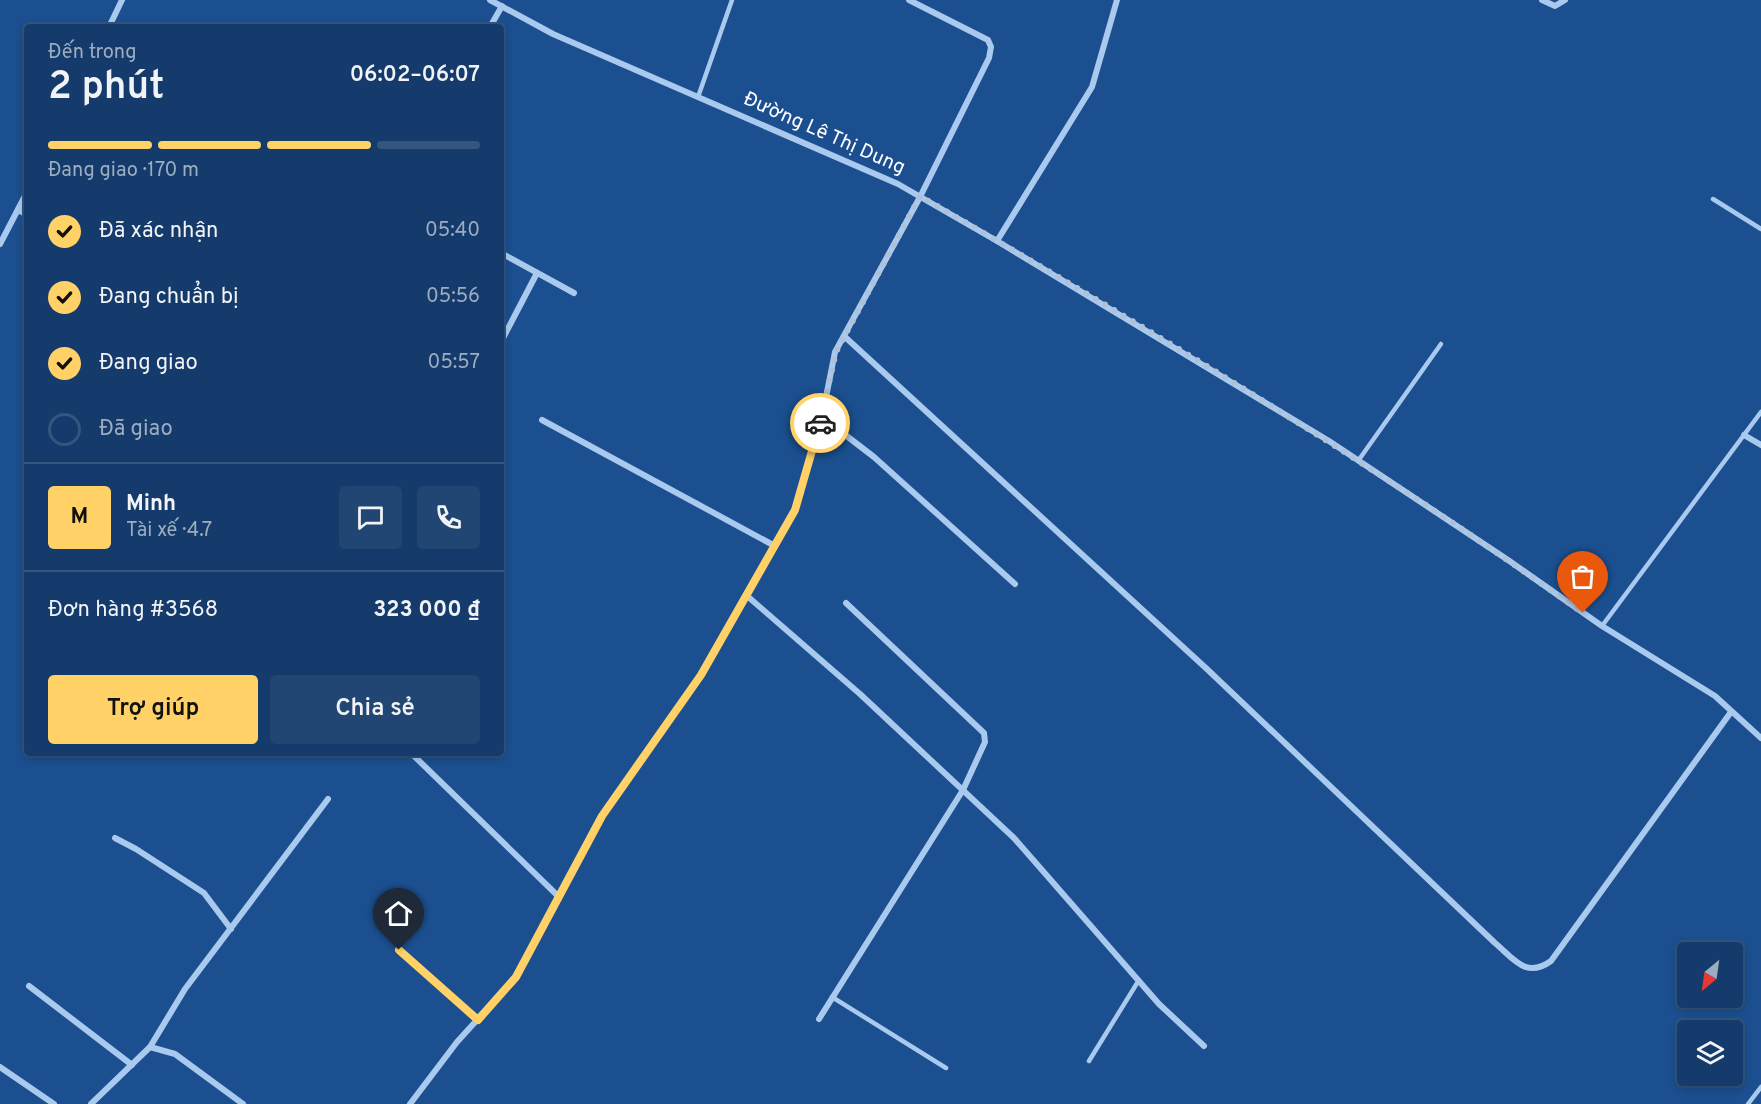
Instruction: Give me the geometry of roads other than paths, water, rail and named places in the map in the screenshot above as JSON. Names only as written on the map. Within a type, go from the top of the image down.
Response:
[{"type":"street","points":[[110,24],[122,0]]},
{"type":"street","name":"Đường Lê Thị Dung","points":[[490,0],[553,34],[898,184],[920,196],[1329,441],[1508,560],[1602,626],[1714,696],[1761,738]]},
{"type":"street","points":[[410,1104],[516,977],[602,816],[701,675],[795,510],[822,417],[836,352],[920,196],[989,58],[992,47],[988,40],[909,0]]},
{"type":"street","points":[[996,241],[1092,87],[1117,0]]},
{"type":"street","points":[[1542,0],[1556,6],[1565,0]]},
{"type":"street","points":[[492,24],[502,6]]},
{"type":"street","points":[[0,244],[24,198]]},
{"type":"street","points":[[18,210],[24,213]]},
{"type":"street","points":[[504,255],[574,293]]},
{"type":"street","points":[[504,336],[537,273]]},
{"type":"street","points":[[844,336],[1183,647],[1495,943],[1520,964],[1531,970],[1551,961],[1731,712]]},
{"type":"street","points":[[822,417],[874,458],[1015,584]]},
{"type":"street","points":[[542,420],[775,546]]},
{"type":"street","points":[[1744,435],[1761,445]]},
{"type":"street","points":[[746,595],[860,694],[1014,838],[1159,1004],[1204,1046]]},
{"type":"street","points":[[819,1019],[963,790],[985,742],[984,733],[846,603]]},
{"type":"street","points":[[414,756],[558,896]]},
{"type":"street","points":[[91,1104],[150,1047],[185,989],[328,799]]},
{"type":"street","points":[[115,838],[204,893],[231,929]]},
{"type":"street","points":[[399,950],[478,1020]]},
{"type":"street","points":[[29,986],[132,1065]]},
{"type":"street","points":[[150,1047],[175,1054],[243,1104]]},
{"type":"street","points":[[0,1067],[54,1104]]},
{"type":"lane","points":[[698,97],[732,0]]},
{"type":"lane","points":[[1713,199],[1761,230]]},
{"type":"lane","points":[[1358,461],[1441,344]]},
{"type":"lane","points":[[1602,626],[1761,412]]},
{"type":"lane","points":[[1089,1062],[1139,980]]},
{"type":"lane","points":[[832,998],[946,1068]]},
{"type":"lane","points":[[1748,1104],[1761,1087]]}]
